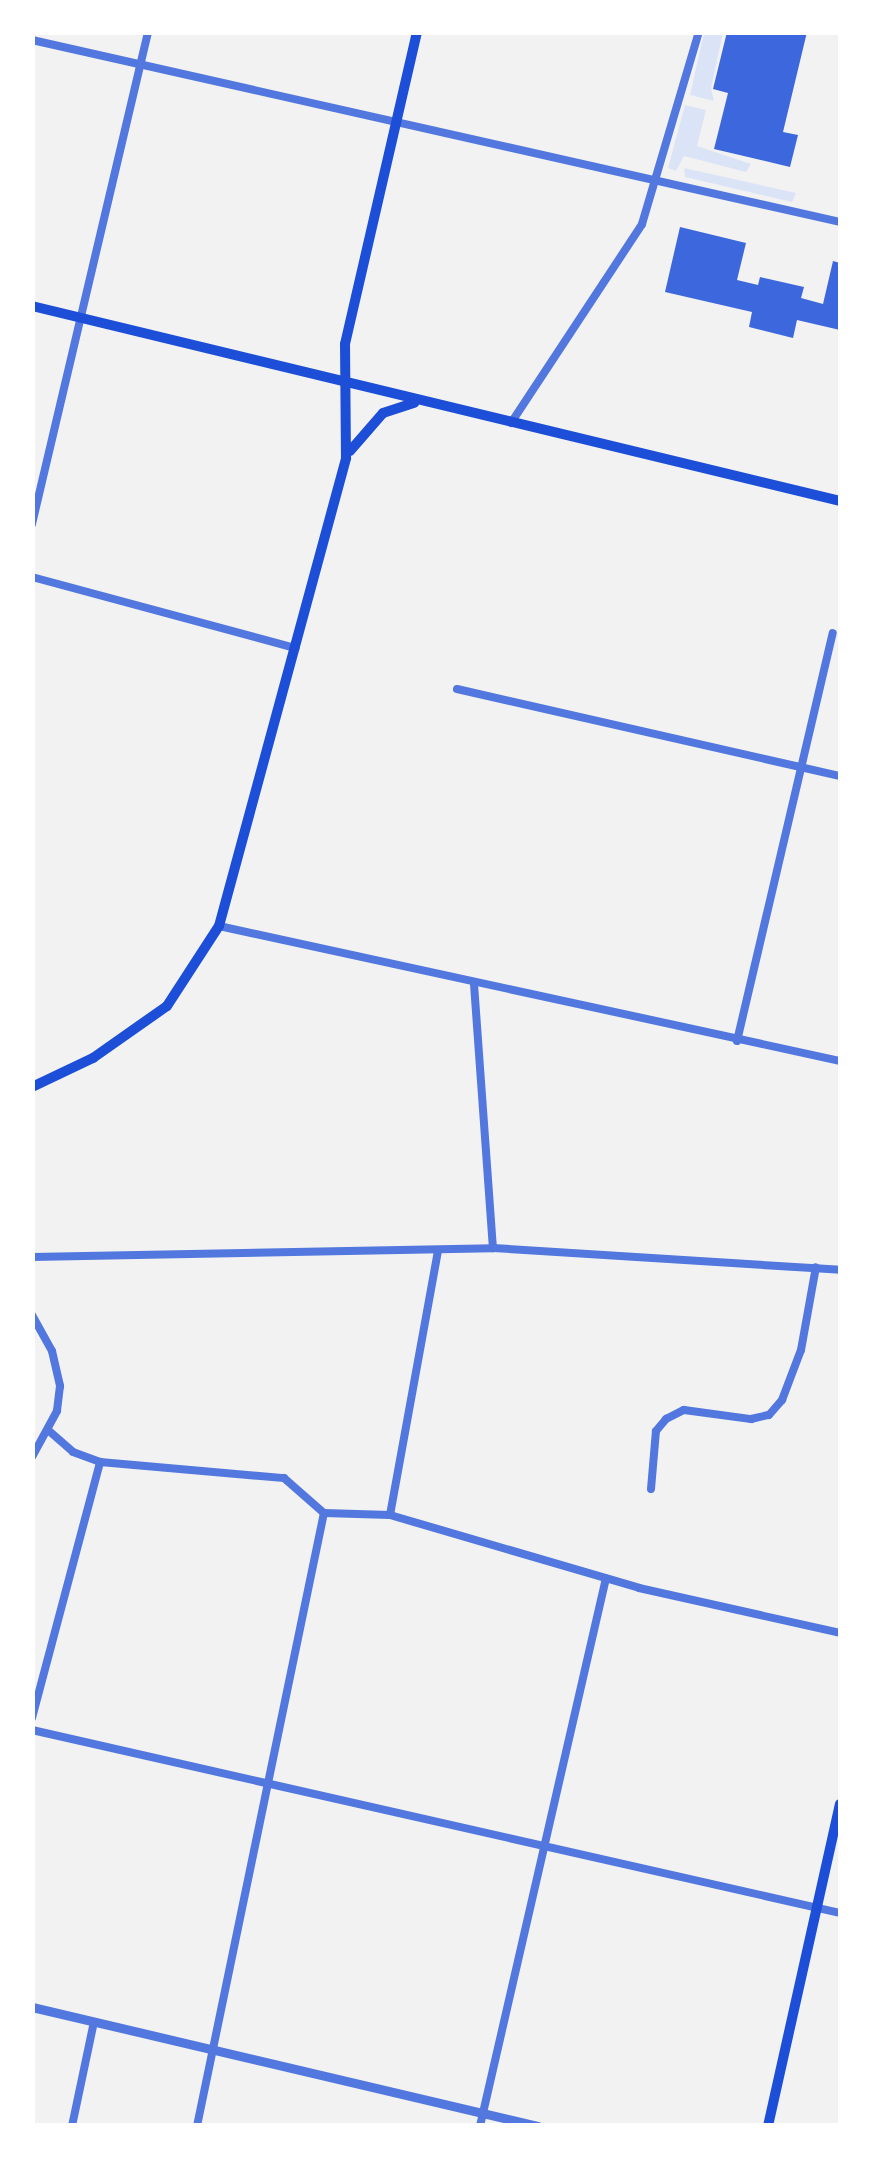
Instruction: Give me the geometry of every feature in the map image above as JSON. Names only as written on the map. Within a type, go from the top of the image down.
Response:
[{"type":"main road","points":[[32,1087],[93,1058],[167,1006],[219,926],[346,458],[342,383],[345,344],[417,32]]},
{"type":"main road","points":[[32,306],[840,501]]},
{"type":"main road","points":[[346,458],[383,413],[420,402]]},
{"type":"main road","points":[[768,2126],[840,1804]]},
{"type":"street","points":[[32,524],[148,32]]},
{"type":"street","points":[[511,423],[624,254],[656,179],[699,32]]},
{"type":"street","points":[[32,40],[142,61],[396,124],[840,222]]},
{"type":"street","points":[[32,578],[296,648]]},
{"type":"street","points":[[737,1042],[833,633]]},
{"type":"street","points":[[457,688],[840,776]]},
{"type":"street","points":[[219,926],[737,1042],[840,1061]]},
{"type":"street","points":[[474,984],[493,1248]]},
{"type":"street","points":[[32,1256],[493,1248],[840,1270]]},
{"type":"street","points":[[390,1515],[438,1250]]},
{"type":"street","points":[[651,1489],[656,1431],[666,1419],[684,1410],[751,1419],[769,1416],[782,1400],[801,1350],[816,1267]]},
{"type":"street","points":[[32,1315],[52,1351],[60,1386],[48,1430],[32,1457]]},
{"type":"street","points":[[48,1430],[73,1452],[100,1462],[284,1478],[324,1513],[390,1515],[606,1578],[840,1634]]},
{"type":"street","points":[[32,1718],[100,1462]]},
{"type":"street","points":[[197,2126],[271,1784],[324,1513]]},
{"type":"street","points":[[480,2126],[541,1843],[606,1578]]},
{"type":"street","points":[[32,1730],[840,1913]]},
{"type":"street","points":[[32,2007],[538,2126]]},
{"type":"street","points":[[72,2126],[94,2022]]},
{"type":"shaded area","points":[[704,33],[723,33],[711,88],[714,101],[690,95]]},
{"type":"shaded area","points":[[685,105],[706,110],[697,146],[751,164],[746,172],[684,156],[676,171],[668,168]]},
{"type":"shaded area","points":[[684,168],[796,193],[792,202],[685,177]]},
{"type":"building","points":[[727,32],[807,32],[783,132],[798,135],[790,167],[714,149],[728,93],[713,89]]},
{"type":"building","points":[[680,227],[746,243],[737,280],[758,285],[760,277],[804,287],[801,298],[823,304],[833,261],[840,263],[840,330],[797,320],[793,338],[749,327],[752,312],[665,292]]}]
